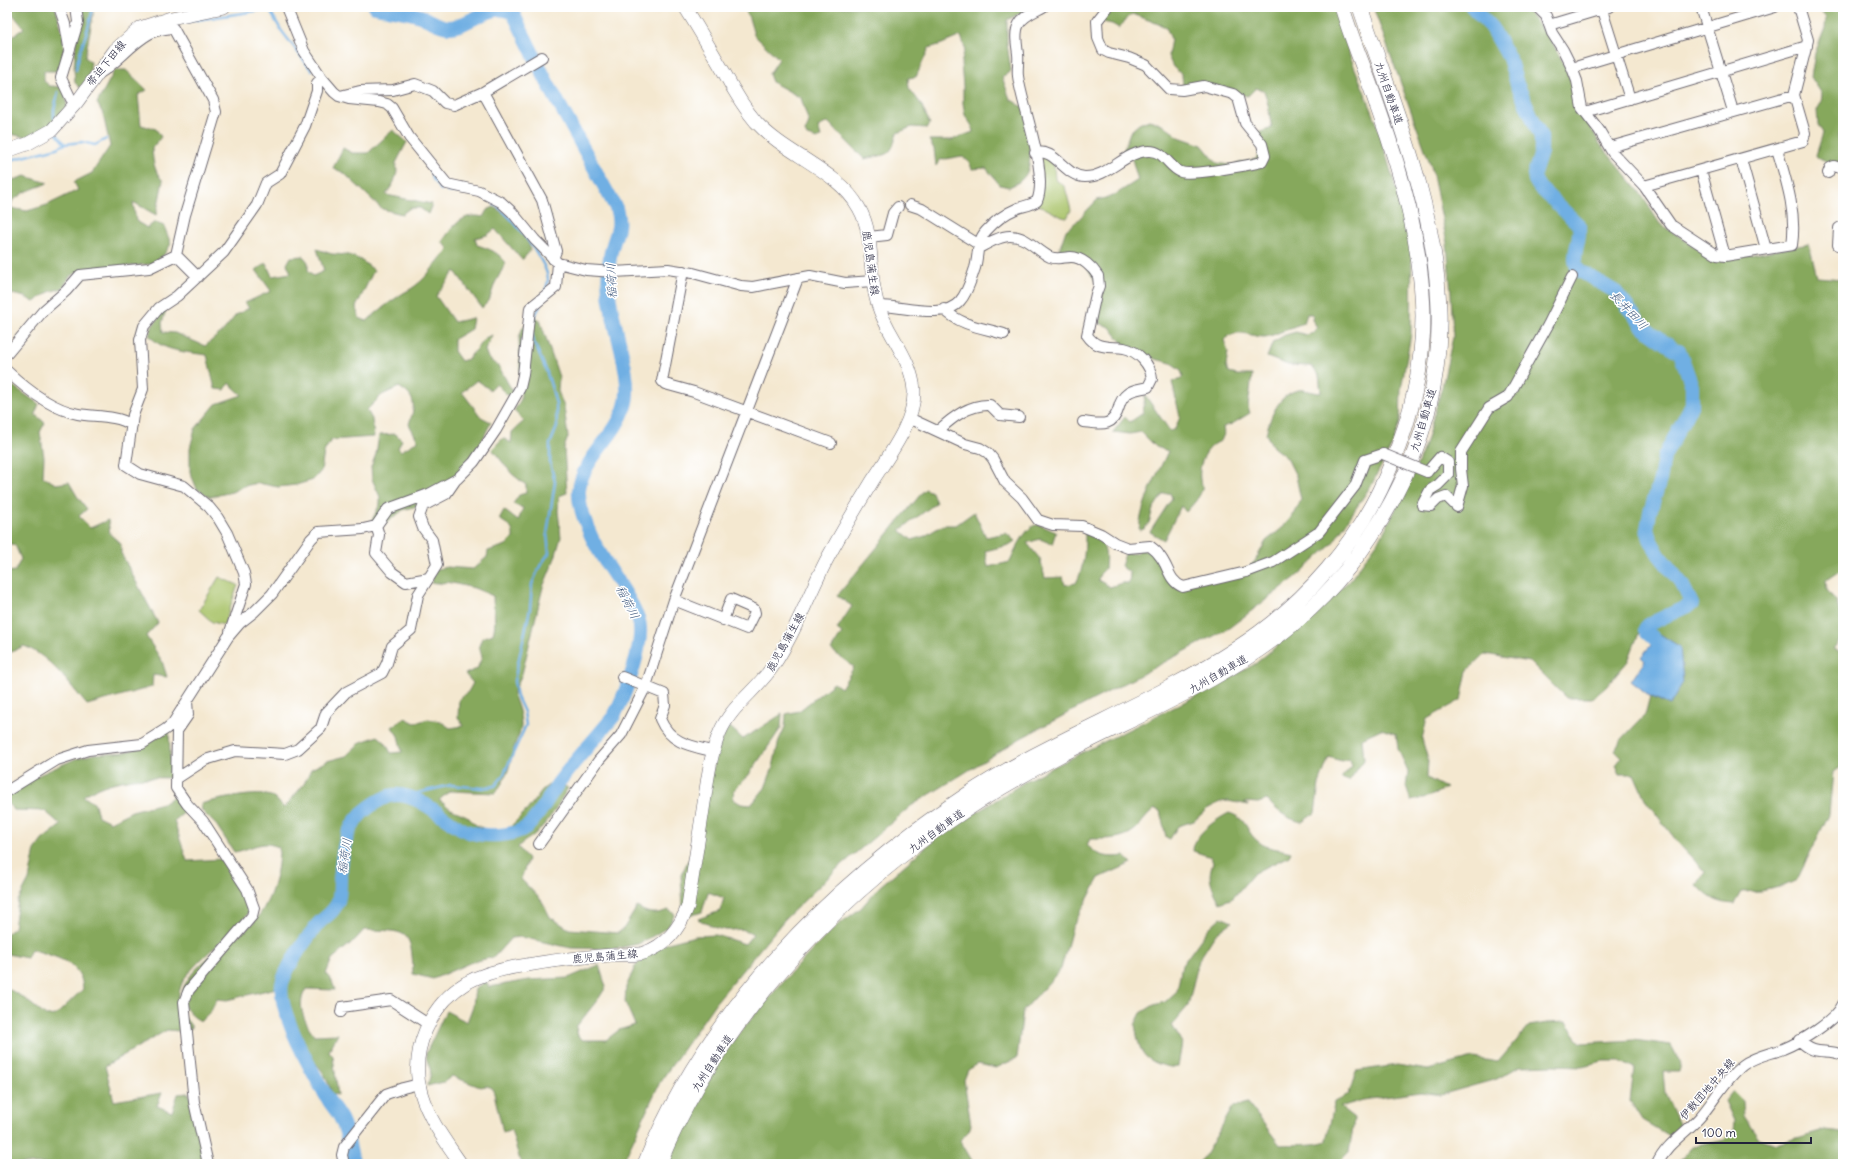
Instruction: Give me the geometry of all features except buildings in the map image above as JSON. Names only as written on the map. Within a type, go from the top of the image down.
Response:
[{"type":"highway","name":"九州自動車道","points":[[645,1164],[656,1137],[683,1083],[714,1037],[764,971],[812,920],[839,895],[900,842],[970,793],[1054,745],[1204,668],[1236,649],[1264,629],[1290,608],[1330,567],[1376,499],[1398,449],[1414,397],[1422,342],[1423,315],[1420,282],[1409,211],[1394,158],[1342,7]]},
{"type":"highway","name":"九州自動車道","points":[[659,1164],[680,1116],[698,1082],[733,1032],[797,953],[847,903],[876,877],[943,825],[1018,778],[1210,679],[1242,661],[1273,640],[1320,599],[1358,554],[1376,529],[1403,481],[1423,432],[1436,371],[1439,312],[1433,248],[1418,183],[1360,7]]},
{"type":"main road","name":"帯迫下田線","points":[[9,148],[34,141],[52,130],[77,102],[115,50],[140,28],[171,18],[224,7]]},
{"type":"main road","name":"鹿児島蒲生線","points":[[461,1164],[431,1118],[419,1084],[418,1059],[420,1046],[428,1024],[444,1000],[466,983],[483,976],[527,965],[613,955],[638,954],[656,947],[675,933],[688,906],[712,751],[721,729],[729,717],[776,663],[794,630],[826,561],[909,418],[914,401],[914,388],[908,364],[884,321],[878,306],[873,281],[869,238],[865,220],[855,201],[829,177],[777,142],[756,122],[736,93],[685,7]]},
{"type":"street","points":[[59,7],[65,24],[69,51]]},
{"type":"street","points":[[76,7],[78,22],[61,78],[71,99],[77,102]]},
{"type":"street","points":[[286,7],[304,52],[322,78],[339,96],[353,100],[387,104],[392,108],[409,137],[447,184],[479,191],[501,202],[512,212],[535,240],[556,261],[592,270],[614,272],[651,268],[683,271],[741,286],[753,287],[810,276],[845,283],[873,281]]},
{"type":"street","points":[[878,306],[889,305],[931,311],[951,308],[960,302],[965,294],[976,262],[979,239],[986,230],[1016,209],[1037,201],[1040,195],[1040,174],[1018,75],[1019,57],[1016,30],[1021,20],[1043,7]]},
{"type":"street","points":[[1035,153],[1042,151],[1048,153],[1067,169],[1079,176],[1085,177],[1104,171],[1129,156],[1148,151],[1160,153],[1174,168],[1182,173],[1210,171],[1262,162],[1264,156],[1262,144],[1245,123],[1238,98],[1233,94],[1204,86],[1182,90],[1169,89],[1146,65],[1103,50],[1098,38],[1098,21],[1108,7]]},
{"type":"street","points":[[1537,7],[1546,16],[1552,33],[1572,68],[1577,81],[1582,108],[1612,152],[1644,186],[1671,225],[1717,255],[1725,256],[1792,244],[1794,231],[1791,201],[1777,149]]},
{"type":"street","points":[[1701,7],[1733,111]]},
{"type":"street","points":[[1572,68],[1775,7]]},
{"type":"street","points":[[1644,186],[1803,141],[1805,133],[1794,94],[1808,40],[1798,7]]},
{"type":"street","points":[[1549,25],[1604,8],[1616,55],[1630,99]]},
{"type":"street","points":[[96,76],[112,66],[135,43],[150,33],[173,28],[213,100],[216,112],[185,214],[176,255]]},
{"type":"street","points":[[1585,112],[1807,46]]},
{"type":"street","points":[[339,96],[360,91],[393,90],[415,84],[433,91],[445,103],[454,105],[483,92],[542,57]]},
{"type":"street","points":[[228,638],[246,584],[244,573],[227,533],[213,510],[184,486],[140,474],[127,468],[126,465],[133,415],[143,389],[140,340],[144,326],[159,308],[177,296],[224,252],[257,206],[266,183],[280,174],[305,126],[317,91],[318,83],[322,78]]},
{"type":"street","points":[[176,779],[205,760],[235,751],[285,754],[298,749],[321,728],[326,713],[346,692],[382,673],[388,663],[392,646],[411,630],[418,595],[437,564],[432,540],[423,528],[419,518],[423,506],[446,494],[458,478],[474,462],[496,430],[518,393],[523,375],[530,308],[556,287],[556,251],[542,200],[483,92]]},
{"type":"street","points":[[1610,147],[1794,94]]},
{"type":"street","points":[[1741,159],[1766,249]]},
{"type":"street","points":[[1828,173],[1830,168],[1834,166],[1843,169]]},
{"type":"street","points":[[1701,170],[1725,256]]},
{"type":"street","points":[[910,205],[922,209],[978,246]]},
{"type":"street","points":[[869,238],[887,235],[893,213],[898,207]]},
{"type":"street","points":[[1838,245],[1839,228],[1843,226]]},
{"type":"street","points":[[978,246],[1002,237],[1019,237],[1025,239],[1052,258],[1060,259],[1074,257],[1085,262],[1098,276],[1099,286],[1088,335],[1092,342],[1097,346],[1126,348],[1134,353],[1148,364],[1152,379],[1148,387],[1133,390],[1125,396],[1116,415],[1110,421],[1105,424],[1083,422]]},
{"type":"street","points":[[176,255],[198,277]]},
{"type":"street","points":[[7,354],[42,311],[66,291],[80,275],[149,268],[176,255]]},
{"type":"street","points":[[683,271],[662,381],[665,384],[694,392],[831,443]]},
{"type":"street","points":[[909,418],[939,430],[965,444],[980,448],[988,453],[993,459],[1005,482],[1026,502],[1038,520],[1053,525],[1082,526],[1128,548],[1150,546],[1160,555],[1170,576],[1176,584],[1183,588],[1246,572],[1273,562],[1290,552],[1319,532],[1334,514],[1355,486],[1365,460],[1383,454],[1427,472],[1440,457],[1448,462],[1448,475],[1438,485],[1430,490],[1422,505],[1431,506],[1438,499],[1446,496],[1457,507],[1463,486],[1461,452],[1490,408],[1508,397],[1548,326],[1572,277]]},
{"type":"street","points":[[539,844],[599,760],[621,734],[646,686],[674,600],[748,413],[798,278]]},
{"type":"street","points":[[944,309],[951,317],[1004,334]]},
{"type":"street","points":[[7,371],[43,400],[59,408],[76,414],[119,419],[132,425]]},
{"type":"street","points":[[939,430],[954,416],[982,405],[990,405],[1000,415],[1019,417]]},
{"type":"street","points":[[7,792],[57,760],[88,750],[142,744],[166,729],[187,701],[228,638],[240,623],[254,612],[272,594],[318,532],[363,529],[376,526],[388,509],[429,494],[458,478]]},
{"type":"street","points":[[376,526],[379,535],[376,553],[392,572],[406,582],[429,578]]},
{"type":"street","points":[[674,600],[723,620]]},
{"type":"street","points":[[622,677],[664,694],[665,705],[660,719],[663,726],[680,743],[712,751]]},
{"type":"street","points":[[187,701],[188,715],[177,731],[176,779],[179,793],[193,812],[203,821],[247,889],[254,908],[252,916],[189,990],[184,1002],[194,1102],[208,1164]]},
{"type":"street","points":[[341,1012],[342,1007],[391,1000],[428,1024]]},
{"type":"street","name":"伊敷団地中央線","points":[[1657,1164],[1670,1145],[1691,1127],[1725,1084],[1744,1065],[1799,1040],[1831,1019],[1838,1013],[1843,1004]]},
{"type":"street","points":[[1799,1040],[1809,1049],[1816,1052],[1834,1052],[1843,1054]]},
{"type":"street","points":[[344,1164],[342,1155],[344,1147],[386,1094],[419,1084]]},
{"type":"green space","points":[[7,7],[53,7],[56,9],[63,34],[66,71],[44,71],[44,81],[50,86],[65,87],[67,108],[52,126],[28,138],[7,133],[7,40],[24,28]]},
{"type":"green space","points":[[78,7],[93,7],[93,16],[85,57],[91,62],[89,77],[80,88],[75,83],[74,69]]},
{"type":"green space","points":[[744,7],[1033,7],[1007,20],[1007,43],[1011,71],[1002,77],[1010,99],[1026,109],[1030,161],[1023,179],[1009,187],[1000,185],[986,168],[972,169],[969,162],[962,156],[940,160],[936,166],[934,149],[929,140],[951,140],[973,132],[972,126],[965,115],[963,103],[961,64],[965,48],[961,36],[929,48],[916,77],[908,78],[909,88],[921,104],[930,124],[927,128],[912,127],[897,133],[893,147],[887,154],[864,159],[828,122],[818,127],[821,137],[817,139],[807,136],[805,132],[809,123],[801,98],[772,82],[769,74],[779,59],[754,35]]},
{"type":"green space","points":[[1105,7],[1335,7],[1350,56],[1375,118],[1412,242],[1411,334],[1401,389],[1400,423],[1392,445],[1372,484],[1332,544],[1296,577],[1229,628],[1021,738],[911,806],[837,869],[785,919],[716,1002],[660,1082],[622,1164],[521,1164],[511,1130],[503,1132],[493,1089],[487,1086],[480,1087],[452,1076],[444,1082],[427,1086],[430,1071],[426,1053],[446,1011],[467,1022],[473,1006],[475,989],[486,981],[489,987],[529,980],[568,978],[599,965],[606,987],[576,1027],[578,1036],[583,1040],[606,1040],[619,1030],[635,1025],[625,1002],[626,987],[635,967],[644,956],[668,943],[695,936],[716,935],[745,944],[753,934],[742,929],[718,929],[698,919],[720,911],[724,898],[708,892],[702,912],[689,916],[683,910],[681,875],[689,859],[719,745],[729,726],[743,739],[782,714],[781,728],[748,776],[734,790],[733,799],[741,804],[751,805],[765,788],[773,767],[779,740],[785,727],[786,714],[799,711],[834,683],[841,688],[854,667],[831,650],[842,633],[837,629],[852,606],[837,596],[925,489],[932,492],[936,503],[900,530],[912,540],[925,536],[943,525],[956,525],[974,512],[986,537],[1006,533],[1015,541],[1009,545],[985,551],[988,567],[1010,562],[1025,533],[1034,526],[1038,525],[1056,532],[1052,544],[1040,539],[1027,543],[1040,559],[1045,578],[1063,577],[1065,585],[1076,583],[1079,578],[1084,559],[1085,534],[1087,533],[1101,543],[1105,551],[1105,569],[1100,574],[1098,580],[1110,587],[1122,583],[1129,583],[1130,573],[1121,566],[1125,554],[1136,553],[1140,549],[1154,554],[1176,587],[1248,568],[1255,561],[1266,541],[1281,529],[1295,513],[1301,500],[1296,476],[1287,458],[1273,447],[1266,434],[1276,407],[1286,396],[1299,390],[1321,393],[1319,375],[1311,366],[1288,365],[1267,357],[1273,342],[1285,335],[1296,332],[1306,335],[1313,333],[1317,327],[1312,320],[1313,314],[1307,314],[1304,323],[1269,336],[1259,337],[1239,333],[1229,336],[1224,340],[1228,352],[1226,366],[1229,373],[1237,375],[1252,375],[1248,407],[1250,413],[1232,424],[1223,427],[1224,434],[1221,441],[1211,447],[1204,456],[1200,468],[1202,488],[1200,495],[1186,512],[1181,506],[1164,540],[1150,532],[1172,498],[1170,493],[1163,494],[1153,509],[1149,523],[1144,529],[1139,530],[1140,520],[1146,499],[1168,451],[1156,447],[1141,432],[1130,434],[1113,432],[1125,417],[1130,422],[1143,413],[1145,395],[1170,431],[1175,429],[1180,417],[1172,382],[1183,377],[1181,370],[1171,363],[1155,359],[1128,348],[1122,343],[1110,327],[1101,324],[1095,307],[1097,284],[1084,262],[1057,256],[1066,230],[1076,222],[1097,200],[1113,196],[1138,180],[1131,156],[1123,152],[1130,132],[1139,124],[1149,120],[1162,124],[1179,137],[1202,145],[1217,163],[1231,165],[1256,159],[1261,151],[1255,134],[1272,128],[1264,91],[1256,88],[1248,96],[1183,86],[1182,75],[1173,67],[1168,56],[1171,39],[1166,27],[1133,14],[1125,20],[1119,28],[1112,24],[1098,21]]},
{"type":"green space","points":[[1373,7],[1524,7],[1552,42],[1565,66],[1586,119],[1600,144],[1639,191],[1660,224],[1705,253],[1744,256],[1809,244],[1817,277],[1843,279],[1843,572],[1841,570],[1826,580],[1827,590],[1837,602],[1841,619],[1842,637],[1833,649],[1839,651],[1843,657],[1843,765],[1833,772],[1829,814],[1797,880],[1784,886],[1761,891],[1741,892],[1734,904],[1714,899],[1697,885],[1705,872],[1679,844],[1646,801],[1634,774],[1620,774],[1616,765],[1622,757],[1615,750],[1621,740],[1645,715],[1650,696],[1670,705],[1680,647],[1642,625],[1628,661],[1606,687],[1593,698],[1566,698],[1530,662],[1485,654],[1467,671],[1461,700],[1427,719],[1422,739],[1428,760],[1427,778],[1446,788],[1431,796],[1411,801],[1406,787],[1408,771],[1398,749],[1396,734],[1381,729],[1362,738],[1364,760],[1349,781],[1341,778],[1352,766],[1350,759],[1341,761],[1329,757],[1319,784],[1315,813],[1302,822],[1283,814],[1267,800],[1258,803],[1244,802],[1249,805],[1228,801],[1220,802],[1207,809],[1194,821],[1178,826],[1170,839],[1166,837],[1160,811],[1155,809],[1138,827],[1122,837],[1090,839],[1087,845],[1096,852],[1108,857],[1124,856],[1132,863],[1099,878],[1072,928],[1061,969],[1023,1011],[1017,1058],[996,1068],[978,1064],[968,1070],[964,1080],[971,1125],[969,1131],[960,1140],[974,1164],[669,1164],[678,1138],[702,1086],[728,1046],[792,971],[835,927],[861,908],[879,887],[935,839],[1029,779],[1210,689],[1255,664],[1350,580],[1380,539],[1412,478],[1426,442],[1442,387],[1453,337],[1447,243],[1431,166]]},
{"type":"green space","points":[[1817,7],[1843,7],[1843,131],[1838,135],[1838,141],[1843,144],[1843,157],[1839,162],[1835,163],[1817,158],[1816,155],[1823,133],[1818,125],[1817,110],[1821,103],[1822,94],[1811,77],[1815,53],[1825,28],[1826,18]]},
{"type":"green space","points":[[115,70],[126,70],[147,90],[138,95],[141,125],[156,129],[161,137],[152,148],[154,166],[163,181],[156,215],[133,202],[136,221],[147,228],[155,222],[164,226],[171,244],[163,256],[151,264],[81,271],[70,276],[63,288],[49,292],[34,302],[25,297],[12,294],[7,297],[7,182],[25,176],[48,183],[25,192],[12,201],[11,208],[27,211],[47,205],[78,190],[74,182],[92,173],[110,146],[103,114],[97,103]]},
{"type":"green space","points":[[393,130],[407,142],[396,163],[397,172],[394,182],[386,195],[432,204],[428,214],[420,208],[410,208],[402,214],[382,209],[344,173],[333,168],[343,148],[352,153],[368,153]]},
{"type":"green space","points":[[1038,156],[1049,156],[1054,166],[1055,179],[1065,187],[1071,210],[1067,218],[1062,217],[1037,204]]},
{"type":"green space","points":[[494,207],[506,215],[516,226],[525,237],[531,250],[522,260],[495,229],[487,235],[475,238],[477,245],[493,251],[506,263],[495,283],[489,301],[482,308],[455,271],[436,296],[454,322],[473,318],[471,329],[454,339],[454,351],[461,361],[468,359],[485,338],[492,335],[485,350],[488,358],[499,367],[513,392],[509,397],[496,384],[490,390],[477,380],[462,392],[481,417],[491,422],[473,460],[437,492],[414,507],[403,510],[382,526],[372,520],[380,504],[380,497],[372,479],[371,467],[376,454],[379,435],[396,434],[402,440],[398,448],[401,451],[418,441],[409,424],[413,407],[412,399],[399,387],[382,395],[367,410],[372,419],[374,437],[331,440],[324,452],[321,471],[313,480],[296,485],[278,487],[258,483],[244,486],[232,492],[210,497],[197,489],[190,472],[190,448],[195,429],[216,404],[242,395],[229,383],[225,390],[215,389],[207,355],[168,348],[154,341],[149,335],[153,325],[167,306],[162,323],[163,332],[175,333],[205,346],[223,331],[236,315],[249,308],[245,303],[271,291],[256,270],[266,263],[272,276],[291,273],[287,264],[291,257],[303,256],[308,262],[308,270],[313,276],[324,271],[317,249],[332,254],[349,255],[361,260],[374,270],[356,307],[359,318],[367,321],[424,278],[449,249],[442,242],[454,226],[464,218],[476,216],[483,217],[487,210]]},
{"type":"green space","points":[[533,315],[540,320],[559,377],[558,391],[564,407],[568,437],[564,448],[567,493],[559,496],[558,511],[561,537],[555,558],[543,587],[522,674],[513,694],[520,713],[521,727],[506,776],[495,793],[450,791],[439,800],[451,809],[467,816],[476,825],[489,831],[508,829],[528,809],[542,790],[554,781],[568,788],[545,824],[533,836],[518,847],[528,859],[521,879],[542,901],[550,917],[569,929],[618,933],[624,928],[637,907],[652,913],[659,913],[668,910],[675,914],[668,927],[638,944],[613,949],[571,948],[521,937],[511,938],[494,957],[472,962],[433,979],[413,974],[411,948],[404,935],[398,932],[390,931],[364,930],[356,939],[332,959],[326,974],[332,981],[335,990],[306,989],[303,995],[302,1013],[314,1035],[338,1034],[329,1051],[333,1056],[338,1095],[332,1094],[327,1080],[319,1067],[299,1052],[293,1044],[283,1020],[276,988],[227,1000],[217,999],[211,1011],[201,1021],[192,1015],[181,1003],[183,990],[187,980],[194,971],[212,954],[243,932],[258,917],[272,889],[279,858],[279,848],[267,844],[234,852],[217,826],[202,811],[201,804],[248,795],[267,795],[273,797],[284,808],[304,784],[311,769],[327,761],[346,756],[361,742],[378,736],[385,742],[391,753],[402,752],[398,736],[392,727],[405,718],[415,723],[428,719],[440,721],[450,728],[463,726],[458,717],[459,699],[468,692],[473,683],[465,674],[477,669],[482,657],[479,646],[482,638],[493,634],[495,620],[493,596],[474,588],[447,582],[436,584],[431,583],[436,569],[447,567],[473,569],[487,557],[488,551],[506,545],[513,538],[511,529],[499,519],[504,510],[518,521],[523,508],[513,504],[519,495],[526,493],[526,485],[512,474],[492,449],[503,438],[511,443],[512,432],[524,421],[514,411],[521,399],[519,338],[522,329]]},
{"type":"green space","points":[[7,382],[39,404],[35,414],[45,423],[40,432],[44,457],[43,477],[56,484],[69,482],[87,509],[79,516],[90,528],[108,520],[110,534],[121,544],[121,553],[158,623],[146,636],[162,661],[167,677],[153,675],[152,687],[87,705],[58,671],[42,656],[24,646],[7,654],[7,572],[15,571],[21,559],[15,545],[7,543]]},
{"type":"green space","points":[[219,577],[238,585],[224,625],[212,622],[199,610]]},
{"type":"green space","points":[[169,729],[171,778],[126,780],[93,790],[83,796],[95,804],[98,816],[110,822],[132,811],[166,802],[175,795],[186,811],[174,821],[187,861],[222,859],[243,892],[248,906],[248,914],[194,967],[187,975],[181,986],[178,1004],[179,1008],[192,1028],[180,1031],[167,1030],[105,1066],[114,1101],[162,1093],[157,1106],[172,1112],[178,1094],[189,1093],[211,1164],[7,1164],[7,988],[24,998],[46,1016],[56,1015],[83,989],[78,972],[72,966],[57,958],[31,949],[27,958],[7,954],[7,933],[14,928],[18,901],[29,880],[35,850],[42,840],[61,825],[45,811],[14,810],[7,803],[7,798],[32,778],[75,759],[94,754],[126,752],[144,746]]},
{"type":"green space","points":[[1229,813],[1244,822],[1251,834],[1262,844],[1291,852],[1289,856],[1254,873],[1233,898],[1220,903],[1210,879],[1213,863],[1211,857],[1193,851],[1194,845],[1201,834],[1211,824]]},
{"type":"green space","points":[[1221,917],[1232,922],[1215,935],[1199,960],[1188,1006],[1172,1025],[1182,1043],[1178,1067],[1169,1067],[1154,1062],[1141,1050],[1135,1025],[1141,1013],[1154,1005],[1165,1002],[1177,991],[1182,965],[1209,928]]},
{"type":"green space","points":[[1566,1022],[1581,1043],[1635,1040],[1671,1045],[1681,1064],[1679,1072],[1663,1072],[1665,1093],[1679,1124],[1669,1136],[1642,1120],[1630,1101],[1634,1069],[1620,1061],[1603,1061],[1582,1066],[1520,1066],[1497,1079],[1440,1095],[1421,1092],[1363,1100],[1340,1107],[1354,1118],[1349,1152],[1337,1164],[1197,1164],[1204,1157],[1233,1107],[1248,1103],[1280,1145],[1321,1143],[1326,1141],[1335,1101],[1349,1094],[1356,1071],[1397,1065],[1428,1070],[1473,1058],[1498,1062],[1529,1026]]},
{"type":"green space","points":[[1733,1091],[1743,1101],[1744,1116],[1759,1138],[1776,1144],[1825,1130],[1843,1132],[1843,1164],[1677,1164],[1693,1146],[1725,1139],[1733,1130],[1734,1121],[1725,1101]]},
{"type":"water","points":[[1660,634],[1680,647],[1683,682],[1670,705],[1650,696],[1631,681],[1645,661],[1641,657]]},
{"type":"waterway","points":[[76,70],[90,23],[93,7]]},
{"type":"waterway","name":"稲荷川","points":[[354,1164],[347,1135],[340,1117],[314,1075],[289,1023],[284,1006],[282,991],[283,980],[298,951],[317,925],[337,905],[340,894],[343,853],[347,836],[351,828],[362,813],[378,801],[389,796],[403,795],[430,807],[454,824],[469,832],[483,835],[499,835],[522,830],[537,816],[566,773],[614,716],[629,682],[640,640],[638,618],[627,596],[594,542],[583,516],[579,495],[579,490],[586,468],[621,417],[627,394],[625,366],[611,306],[609,289],[611,250],[618,228],[616,208],[547,82],[513,13],[505,10],[497,10],[481,15],[457,26],[449,27],[434,23],[415,14],[375,7]]},
{"type":"waterway","name":"長井田川","points":[[1472,7],[1492,28],[1509,58],[1517,84],[1541,137],[1541,152],[1534,174],[1535,180],[1539,187],[1579,225],[1579,237],[1575,255],[1577,266],[1580,271],[1616,292],[1643,327],[1674,349],[1679,350],[1692,386],[1692,404],[1664,457],[1660,480],[1650,512],[1647,529],[1650,539],[1659,555],[1682,584],[1692,604],[1649,624],[1645,630],[1659,643]]},
{"type":"waterway","points":[[183,22],[263,10],[270,11],[281,30],[312,71]]},
{"type":"waterway","points":[[54,118],[54,110],[58,92]]},
{"type":"waterway","points":[[56,133],[65,144],[82,142],[95,145],[106,139]]},
{"type":"waterway","points":[[7,161],[57,148],[65,144]]},
{"type":"waterway","points":[[430,170],[433,179],[441,190]]},
{"type":"waterway","points":[[447,192],[462,192]]},
{"type":"waterway","points":[[494,204],[501,209],[518,227],[542,262],[548,280],[545,292]]},
{"type":"waterway","points":[[533,320],[540,306]]},
{"type":"waterway","points":[[405,796],[451,785],[482,788],[495,786],[503,776],[526,725],[524,712],[517,697],[514,681],[530,609],[532,584],[540,566],[549,553],[547,534],[555,482],[550,463],[550,444],[557,427],[556,404],[546,370],[533,340],[532,333]]}]
